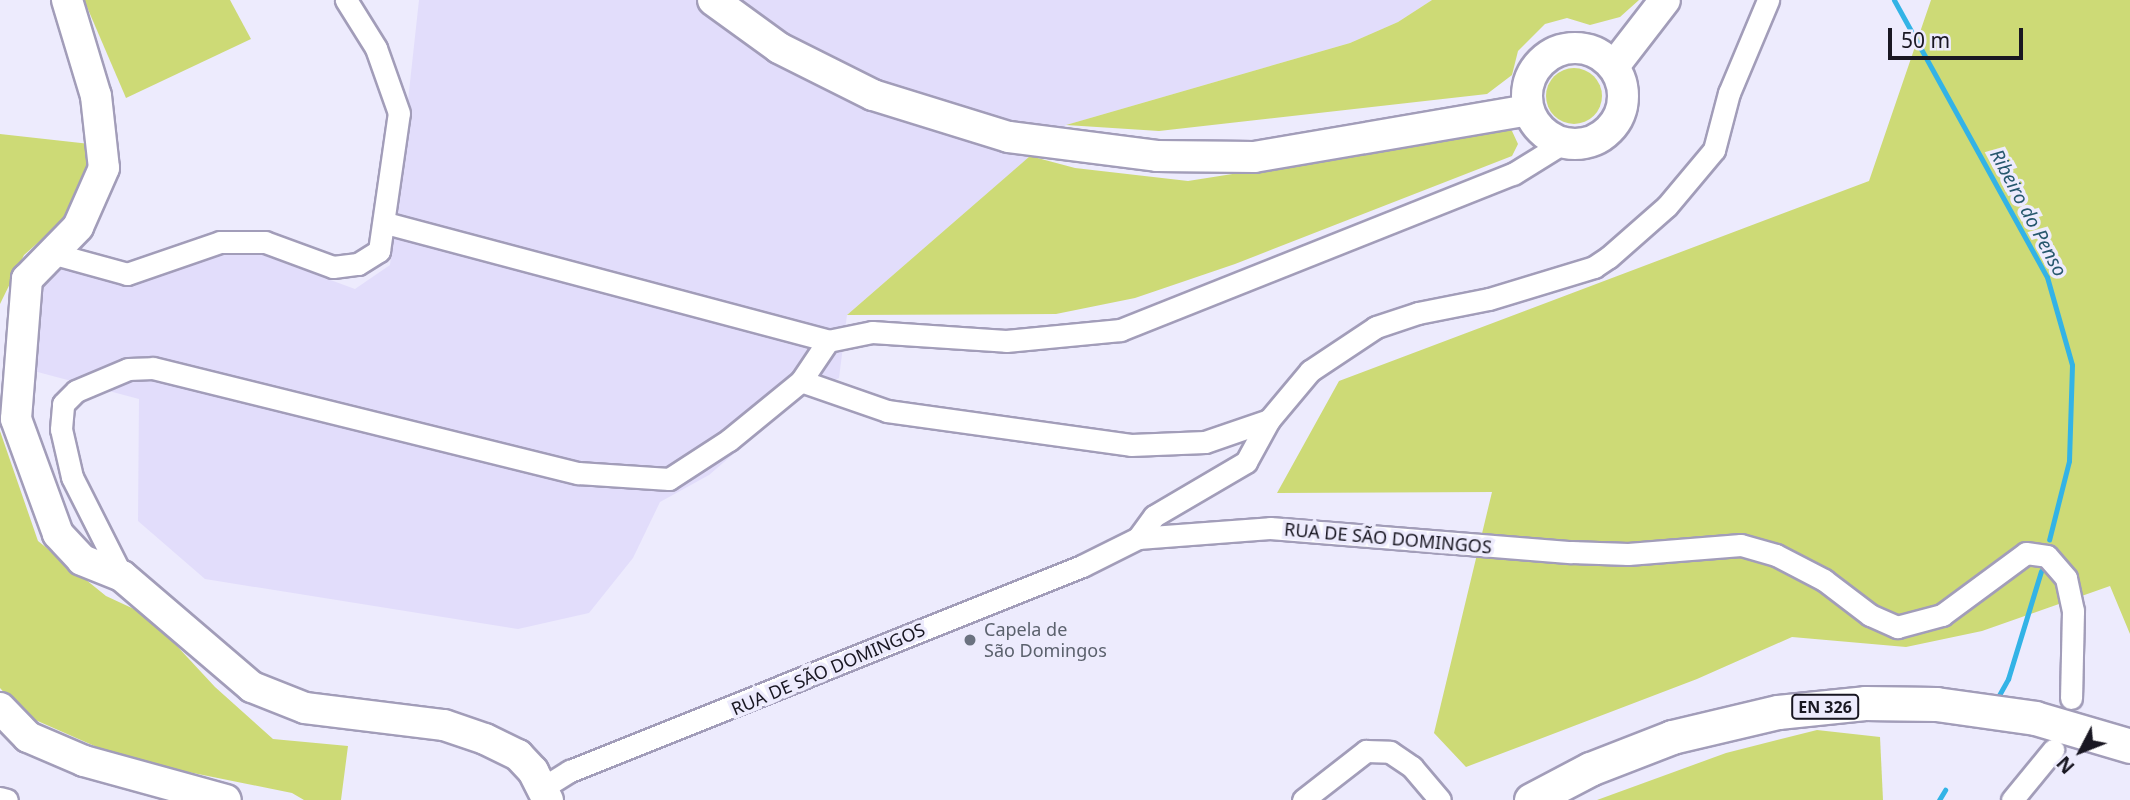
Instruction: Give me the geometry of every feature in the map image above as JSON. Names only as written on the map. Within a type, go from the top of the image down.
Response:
[{"type":"main road","name":"EN 326","points":[[1531,800],[1590,769],[1672,737],[1778,712],[1866,703],[1937,704],[2035,718],[2130,746]]},
{"type":"street","points":[[67,0],[96,96],[104,168],[78,228],[27,279],[16,419],[58,534],[82,560],[122,576],[253,687],[305,708],[444,725],[485,739],[518,755],[546,794]]},
{"type":"street","points":[[51,253],[127,274],[220,242],[265,242],[333,267],[358,264],[379,251],[386,223],[399,113],[376,48],[346,0]]},
{"type":"street","points":[[713,0],[779,48],[873,95],[1009,137],[1157,156],[1255,157],[1528,110]]},
{"type":"street","points":[[1614,66],[1665,0]]},
{"type":"street","points":[[1138,538],[1154,516],[1246,462],[1269,420],[1310,371],[1376,327],[1418,313],[1489,299],[1594,267],[1609,257],[1667,206],[1714,150],[1729,93],[1768,0]]},
{"type":"street","points":[[386,223],[828,341],[872,332],[1006,341],[1120,330],[1513,174],[1563,143],[1597,139],[1610,129],[1623,98],[1614,66],[1586,48],[1553,52],[1530,76],[1528,110],[1545,134],[1563,143]]},
{"type":"street","points":[[122,576],[72,477],[61,429],[63,404],[76,391],[128,369],[153,368],[578,473],[669,479],[729,440],[801,381],[828,341]]},
{"type":"street","points":[[801,381],[887,411],[1131,445],[1205,442],[1269,420]]},
{"type":"street","name":"RUA DE SÃO DOMINGOS","points":[[546,794],[570,771],[1082,566],[1138,538],[1270,528],[1571,552],[1628,554],[1741,545],[1776,555],[1824,580],[1870,615],[1897,626],[1942,615],[2025,553],[2047,556],[2066,578],[2073,611],[2071,698]]},
{"type":"street","points":[[0,708],[28,737],[84,761],[226,800]]},
{"type":"street","points":[[2011,800],[2053,750]]},
{"type":"street","points":[[1303,800],[1366,751],[1390,752],[1435,792]]},
{"type":"street","points":[[0,798],[7,800]]},
{"type":"shaded area","points":[[419,0],[1432,0],[1398,22],[1350,43],[1066,125],[847,315],[839,378],[798,398],[709,475],[660,502],[633,558],[589,613],[518,629],[205,579],[138,521],[139,399],[30,370],[42,277],[56,260],[129,282],[201,257],[246,249],[355,289],[390,265]]},
{"type":"green space","points":[[84,0],[230,0],[251,39],[126,98]]},
{"type":"green space","points":[[1432,0],[1639,0],[1620,17],[1590,25],[1567,18],[1545,24],[1518,51],[1512,75],[1487,94],[1159,131],[1066,125],[1350,43],[1398,22]]},
{"type":"green space","points":[[1931,0],[2130,0],[2130,634],[2110,586],[1982,631],[1906,647],[1792,637],[1697,679],[1466,767],[1434,733],[1492,492],[1277,493],[1339,381],[1869,181]]},
{"type":"green space","points":[[1568,68],[1580,68],[1590,72],[1598,80],[1602,96],[1598,112],[1590,120],[1580,124],[1568,124],[1558,120],[1550,112],[1546,102],[1546,90],[1550,80],[1558,72]]},
{"type":"green space","points":[[1503,126],[1512,131],[1518,144],[1512,156],[1235,264],[1135,298],[1056,314],[847,315],[1030,156],[1075,168],[1188,181],[1416,145]]},
{"type":"green space","points":[[0,134],[90,144],[84,202],[24,255],[0,304]]},
{"type":"green space","points":[[0,431],[38,541],[106,596],[149,616],[215,687],[273,739],[348,746],[341,800],[304,800],[292,793],[124,759],[24,715],[0,688]]},
{"type":"green space","points":[[1817,730],[1880,737],[1883,800],[1597,800],[1726,753]]},
{"type":"waterway","name":"Ribeiro do Penso","points":[[1894,0],[2047,277],[2072,365],[2069,461],[2049,540]]},
{"type":"waterway","name":"Ribeiro do Penso","points":[[1998,697],[2008,679],[2041,571]]},
{"type":"waterway","name":"Ribeiro do Penso","points":[[1939,800],[1945,790]]},
{"type":"place","name":"Capela de São Domingos","points":[[970,640]]}]
